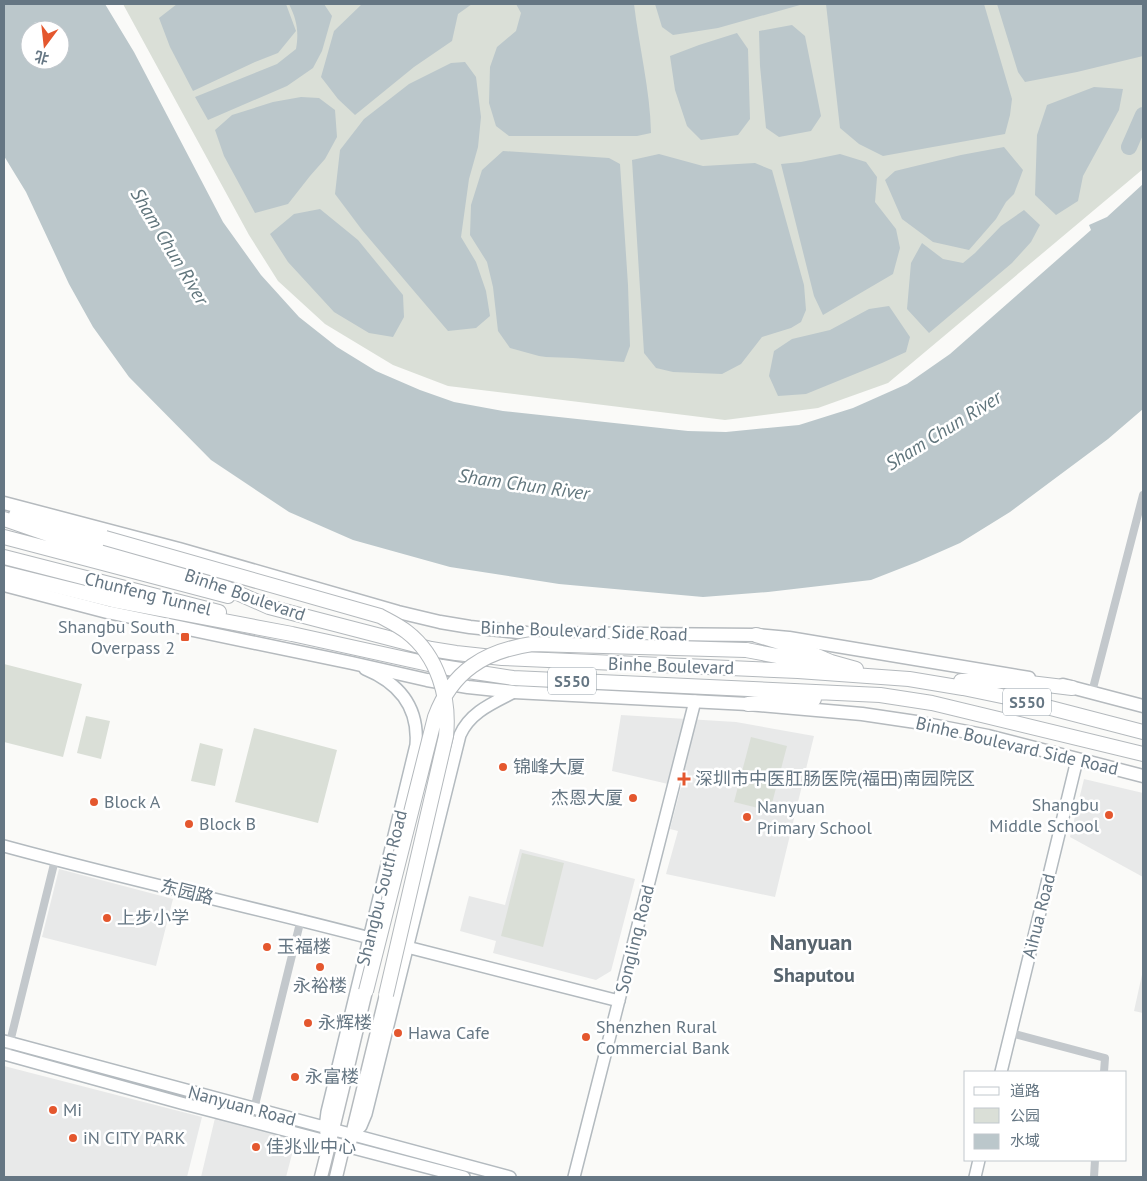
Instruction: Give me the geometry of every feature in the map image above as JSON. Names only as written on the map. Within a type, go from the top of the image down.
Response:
[{"type":"highway","points":[[4,512],[105,538],[380,616],[408,632],[430,657],[437,670],[446,704],[448,720],[446,736],[386,995]]},
{"type":"highway","name":"Binhe Boulevard","points":[[4,519],[62,539],[208,580],[269,607],[431,649],[512,659],[789,670],[884,676],[998,695],[1143,732]]},
{"type":"highway","name":"Chunfeng Tunnel","points":[[4,537],[269,607]]},
{"type":"highway","name":"Chunfeng Tunnel","points":[[4,557],[224,614],[292,634]]},
{"type":"highway","name":"Binhe Boulevard","points":[[4,573],[113,600],[292,634],[442,667],[513,678],[880,694],[941,704],[1143,754]]},
{"type":"highway","points":[[756,635],[796,647],[831,662],[884,676]]},
{"type":"highway","points":[[366,991],[435,717],[440,704],[452,685],[471,667],[507,649],[532,644],[746,650],[788,658],[831,662]]},
{"type":"highway","points":[[908,679],[1014,681],[1072,688]]},
{"type":"highway","points":[[748,704],[880,694]]},
{"type":"main road","name":"Binhe Boulevard Side Road","points":[[4,503],[179,549],[398,612],[455,624],[527,633],[756,635],[789,638],[1016,675],[1092,692],[1143,706]]},
{"type":"main road","name":"Binhe Boulevard Side Road","points":[[4,585],[107,612],[452,684],[514,692],[748,704],[862,714],[988,736],[1143,776]]},
{"type":"main road","name":"Shangbu South Road","points":[[321,1177],[329,1133],[366,991]]},
{"type":"main road","points":[[336,1177],[342,1152],[351,1141],[386,995]]},
{"type":"street","points":[[1092,692],[1143,495]]},
{"type":"street","name":"Shangbu South Road","points":[[329,1133],[327,1112],[416,745],[417,732],[416,720],[411,708],[396,688],[383,678],[352,663]]},
{"type":"street","points":[[351,1141],[366,1114],[455,751],[462,730],[484,708],[514,692]]},
{"type":"street","name":"Songling Road","points":[[574,1177],[695,701]]},
{"type":"street","points":[[416,745],[425,731],[431,728],[438,728],[450,733],[454,738],[455,751]]},
{"type":"street","name":"Aihua Road","points":[[1001,1071],[1078,760]]},
{"type":"street","name":"东园路","points":[[4,846],[54,860],[301,919],[370,938]]},
{"type":"street","points":[[5,1054],[54,860]]},
{"type":"street","points":[[254,1109],[301,919]]},
{"type":"street","points":[[407,947],[619,1001]]},
{"type":"street","points":[[1010,1033],[1105,1058],[1104,1071]]},
{"type":"street","name":"Nanyuan Road","points":[[7,1042],[254,1109],[464,1177]]},
{"type":"street","name":"Nanyuan Road","points":[[5,1054],[180,1103],[329,1133]]},
{"type":"street","name":"Nanyuan Road","points":[[351,1141],[510,1177]]},
{"type":"street","points":[[974,1177],[979,1161]]},
{"type":"street","points":[[1094,1177],[1095,1161]]},
{"type":"shaded area","name":"Nanyuan Primary School","points":[[621,715],[736,722],[814,736],[775,897],[666,874],[678,831],[670,829],[681,787],[612,771]]},
{"type":"shaded area","name":"Shangbu Middle School","points":[[1084,779],[1143,793],[1143,877],[1070,837]]},
{"type":"shaded area","points":[[520,849],[635,879],[611,971],[596,980],[493,953],[496,941],[460,931],[469,896],[505,905]]},
{"type":"shaded area","name":"上步小学","points":[[59,869],[173,899],[156,966],[42,937]]},
{"type":"shaded area","points":[[1143,970],[1143,1013],[1134,1011]]},
{"type":"shaded area","name":"iN CITY PARK","points":[[4,1066],[202,1117],[187,1177],[4,1177]]},
{"type":"shaded area","points":[[215,1118],[296,1139],[286,1177],[201,1177]]},
{"type":"green space","points":[[123,4],[1143,4],[1143,169],[888,383],[818,408],[725,420],[448,386],[393,365],[325,324],[278,281],[249,235]]},
{"type":"green space","points":[[4,664],[82,684],[63,757],[4,742]]},
{"type":"green space","points":[[86,716],[110,721],[101,759],[77,753]]},
{"type":"green space","points":[[254,728],[337,750],[318,823],[235,802]]},
{"type":"green space","points":[[751,737],[787,746],[770,811],[734,802]]},
{"type":"green space","points":[[200,743],[223,749],[215,786],[191,781]]},
{"type":"green space","points":[[522,853],[564,863],[543,947],[501,936]]},
{"type":"water","name":"Sham Chun River","points":[[4,4],[105,4],[134,52],[223,222],[261,275],[299,317],[337,347],[376,371],[454,402],[503,411],[688,431],[726,432],[799,425],[853,408],[907,384],[950,354],[1091,230],[1089,225],[1107,217],[1143,184],[1143,409],[1108,439],[1010,512],[960,543],[871,580],[768,592],[703,597],[559,584],[450,567],[353,540],[289,512],[211,460],[129,377],[93,327],[69,284],[26,192],[4,156]]},
{"type":"water","points":[[177,4],[286,4],[296,31],[278,53],[193,91],[170,47],[159,18]]},
{"type":"water","points":[[289,4],[324,4],[332,16],[322,51],[313,68],[287,86],[208,120],[195,97],[277,64],[296,49],[297,26]]},
{"type":"water","points":[[362,4],[472,4],[458,14],[452,41],[414,67],[355,115],[338,99],[321,77],[334,31]]},
{"type":"water","points":[[516,4],[634,4],[651,133],[637,136],[509,136],[496,126],[489,103],[490,67],[497,47],[516,31],[521,13]]},
{"type":"water","points":[[655,4],[800,5],[718,28],[673,35],[662,27]]},
{"type":"water","points":[[826,4],[984,4],[1012,99],[1005,134],[883,156],[859,144],[840,128]]},
{"type":"water","points":[[997,4],[1143,4],[1143,56],[1025,82],[1018,72]]},
{"type":"water","points":[[792,25],[805,36],[821,116],[811,131],[779,137],[766,128],[760,66],[759,31]]},
{"type":"water","points":[[737,33],[748,49],[750,119],[738,135],[701,140],[687,126],[675,90],[670,56]]},
{"type":"water","points":[[465,62],[476,77],[481,117],[478,147],[469,179],[461,237],[476,262],[486,291],[490,316],[476,328],[448,331],[362,230],[335,194],[340,150],[364,119],[409,84],[451,63]]},
{"type":"water","points":[[1094,87],[1123,89],[1119,110],[1083,176],[1078,201],[1056,215],[1035,195],[1037,135],[1047,105]]},
{"type":"water","points":[[301,97],[319,98],[335,110],[337,137],[325,159],[288,204],[255,213],[224,156],[215,130],[232,115],[273,102]]},
{"type":"water","points":[[1004,147],[1023,170],[1014,194],[1006,202],[996,219],[969,250],[933,242],[902,219],[885,180],[895,171]]},
{"type":"water","points":[[503,151],[609,158],[620,164],[630,346],[624,362],[539,356],[510,348],[498,331],[493,287],[487,262],[470,235],[471,205],[482,170]]},
{"type":"water","points":[[659,154],[703,166],[755,163],[772,170],[804,285],[806,310],[801,322],[791,328],[762,337],[741,364],[722,374],[673,372],[656,368],[644,353],[632,160]]},
{"type":"water","points":[[840,154],[866,162],[877,177],[875,202],[896,229],[900,248],[893,274],[823,315],[814,296],[781,164]]},
{"type":"water","points":[[320,209],[358,240],[403,295],[404,317],[393,337],[369,333],[334,312],[288,262],[270,234],[294,214]]},
{"type":"water","points":[[1024,210],[1040,225],[1031,242],[1012,263],[929,333],[907,309],[911,263],[922,243],[943,259],[963,263],[1001,226]]},
{"type":"water","points":[[889,306],[910,337],[906,352],[806,394],[778,396],[769,376],[774,351],[792,339],[830,330],[869,309]]},
{"type":"waterway","points":[[1129,147],[1143,115]]},
{"type":"place","name":"Shangbu South Overpass 2","points":[[185,637]]},
{"type":"place","name":"锦峰大厦","points":[[503,767]]},
{"type":"place","name":"深圳市中医肛肠医院(福田)南园院区","points":[[684,779]]},
{"type":"place","name":"杰恩大厦","points":[[633,798]]},
{"type":"place","name":"Block A","points":[[94,802]]},
{"type":"place","name":"Shangbu Middle School","points":[[1109,815]]},
{"type":"place","name":"Nanyuan Primary School","points":[[747,817]]},
{"type":"place","name":"Block B","points":[[189,824]]},
{"type":"place","name":"上步小学","points":[[107,918]]},
{"type":"place","name":"玉福楼","points":[[267,947]]},
{"type":"place","name":"永裕楼","points":[[320,967]]},
{"type":"place","name":"永辉楼","points":[[308,1023]]},
{"type":"place","name":"Hawa Cafe","points":[[398,1033]]},
{"type":"place","name":"Shenzhen Rural Commercial Bank","points":[[586,1037]]},
{"type":"place","name":"永富楼","points":[[295,1077]]},
{"type":"place","name":"Mi","points":[[53,1110]]},
{"type":"place","name":"iN CITY PARK","points":[[73,1138]]},
{"type":"place","name":"佳兆业中心","points":[[256,1147]]},
{"type":"district","name":"Nanyuan","points":[[811,942]]},
{"type":"district","name":"Shaputou","points":[[814,975]]}]
